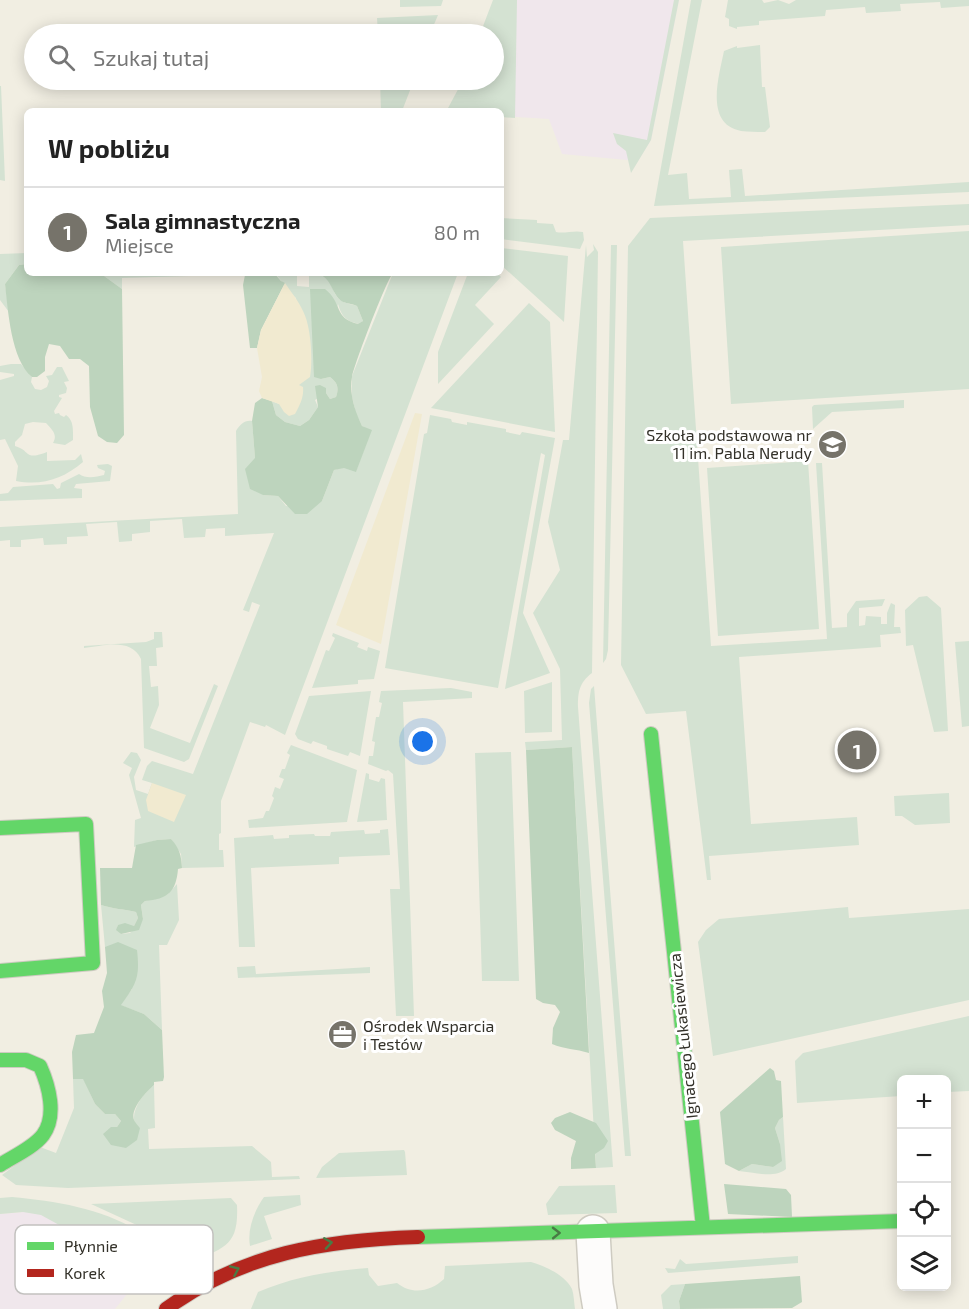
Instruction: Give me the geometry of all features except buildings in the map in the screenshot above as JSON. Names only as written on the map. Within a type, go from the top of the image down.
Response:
[{"type":"street","name":"Ignacego Łukasiewicza","points":[[651,734],[704,1227]]},
{"type":"street","points":[[0,828],[86,824],[93,963],[0,971]]},
{"type":"street","points":[[0,1060],[26,1060],[40,1066],[47,1085],[49,1110],[48,1126],[42,1136],[0,1165]]},
{"type":"street","points":[[213,1281],[271,1256],[315,1245],[374,1238],[897,1221]]},
{"type":"street","points":[[593,1232],[596,1285],[600,1309]]},
{"type":"street","points":[[166,1309],[186,1294]]},
{"type":"shaded area","points":[[498,0],[679,0],[651,140],[638,161],[562,154],[549,119],[504,116],[504,108],[466,108],[484,90],[504,90],[504,24],[495,24]]},
{"type":"shaded area","points":[[35,1211],[94,1225],[15,1225],[15,1294],[127,1294],[115,1309],[0,1309],[0,1214]]},
{"type":"green space","points":[[400,0],[443,0],[441,6],[400,7]]},
{"type":"green space","points":[[493,0],[517,0],[515,118],[504,117],[504,108],[448,108],[458,90],[504,90],[504,24],[484,24]]},
{"type":"green space","points":[[674,0],[679,0],[651,140],[631,173],[626,151],[617,144],[613,133],[647,140]]},
{"type":"green space","points":[[691,0],[702,0],[668,175],[687,173],[689,199],[731,197],[729,170],[742,169],[745,196],[969,182],[969,192],[654,206]]},
{"type":"green space","points":[[728,0],[762,0],[764,3],[778,0],[789,4],[796,0],[969,0],[969,6],[941,8],[940,2],[900,4],[901,11],[866,13],[865,7],[826,10],[825,16],[759,21],[759,25],[737,27],[737,29],[729,26],[729,19],[725,17]]},
{"type":"green space","points":[[438,15],[434,24],[377,24],[377,18]]},
{"type":"green space","points":[[760,45],[762,87],[765,87],[770,127],[765,132],[741,131],[729,127],[722,119],[718,109],[717,85],[724,51],[737,46],[737,48]]},
{"type":"green space","points":[[1,86],[5,181],[0,180]]},
{"type":"green space","points":[[380,90],[410,90],[403,108],[381,108]]},
{"type":"green space","points":[[969,204],[969,225],[683,241],[711,646],[827,639],[816,463],[822,463],[832,628],[847,627],[847,614],[856,601],[885,599],[882,606],[859,608],[859,626],[865,625],[866,616],[881,617],[881,624],[887,624],[887,613],[891,603],[895,605],[894,627],[900,627],[901,633],[880,635],[881,647],[739,657],[751,824],[857,817],[859,845],[709,856],[711,880],[707,880],[686,711],[646,714],[621,665],[628,246],[650,218]]},
{"type":"green space","points":[[504,218],[537,220],[537,223],[553,224],[556,232],[583,232],[584,240],[580,249],[504,239]]},
{"type":"green space","points":[[969,231],[969,389],[731,404],[721,247]]},
{"type":"green space","points":[[593,244],[598,252],[592,673],[584,680],[580,688],[578,707],[613,1167],[596,1168],[572,747],[526,750],[525,742],[562,740],[560,669],[533,613],[560,570],[548,522],[563,440],[569,440],[586,245],[587,257],[594,250]]},
{"type":"green space","points":[[611,245],[617,245],[608,650],[603,663]]},
{"type":"green space","points":[[504,248],[568,256],[564,322],[504,268]]},
{"type":"green space","points":[[24,253],[24,264],[19,265],[5,284],[9,312],[0,300],[0,254]]},
{"type":"green space","points":[[24,264],[24,276],[104,276],[122,289],[124,435],[117,443],[107,442],[98,436],[90,407],[89,366],[80,359],[69,359],[60,346],[49,344],[45,357],[45,371],[37,377],[32,377],[19,359],[9,320],[5,284],[19,265]]},
{"type":"green space","points":[[104,276],[191,276],[122,278],[122,289]]},
{"type":"green space","points":[[245,276],[277,276],[285,283],[261,330],[257,348],[250,348],[243,285]]},
{"type":"green space","points":[[277,276],[297,276],[297,286],[309,287],[309,276],[324,277],[338,298],[345,303],[357,306],[363,321],[359,324],[348,320],[338,304],[321,379],[330,377],[335,381],[338,388],[336,397],[330,399],[326,393],[315,400],[318,407],[309,420],[300,426],[285,422],[276,415],[272,401],[279,404],[300,383],[296,298]]},
{"type":"green space","points":[[323,276],[391,276],[358,357],[351,383],[352,396],[362,426],[372,430],[356,472],[344,468],[334,470],[322,501],[307,514],[295,514],[278,496],[263,495],[250,489],[245,469],[255,458],[252,421],[255,403],[262,398],[272,401],[276,415],[285,422],[300,426],[309,420],[318,407],[315,386],[320,385],[326,388],[330,399],[336,397],[337,386],[333,379],[314,377],[310,289],[325,289],[331,294],[345,318],[358,324],[363,321],[357,306],[341,301]]},
{"type":"green space","points":[[392,276],[457,276],[285,735],[266,725],[265,727],[250,722],[221,801],[219,850],[223,850],[224,867],[182,868],[181,854],[171,839],[157,840],[134,847],[135,820],[141,818],[129,775],[132,768],[123,763],[131,752],[137,753],[141,760],[134,777],[136,790],[148,794],[152,783],[142,780],[147,766],[152,761],[193,774],[260,605],[252,602],[249,612],[243,610],[274,533],[225,536],[225,528],[206,529],[205,537],[184,538],[182,519],[150,521],[150,532],[132,534],[132,541],[119,542],[117,522],[86,524],[88,536],[67,537],[67,544],[44,545],[43,538],[21,540],[21,547],[10,547],[10,540],[0,541],[0,527],[238,514],[236,431],[247,421],[252,421],[255,458],[263,495],[278,496],[286,506],[322,501],[334,470],[344,467],[356,471],[371,431],[362,426],[356,414],[352,397],[352,376]]},
{"type":"green space","points":[[467,276],[500,276],[475,305],[494,324],[438,384],[438,352]]},
{"type":"green space","points":[[529,303],[550,322],[555,432],[431,408]]},
{"type":"green space","points":[[21,364],[32,377],[31,382],[35,389],[41,390],[47,387],[49,381],[46,376],[52,375],[57,367],[62,367],[69,381],[64,382],[67,388],[66,393],[59,395],[62,398],[54,411],[55,414],[59,413],[64,417],[66,415],[70,420],[73,440],[65,445],[53,443],[55,435],[46,423],[33,422],[25,424],[22,435],[15,442],[15,446],[34,456],[47,452],[47,461],[75,460],[81,454],[83,462],[60,477],[35,483],[16,481],[18,466],[5,439],[0,440],[0,380],[14,376],[14,374],[0,372],[0,366]]},
{"type":"green space","points":[[904,400],[904,408],[832,412],[813,429],[812,407],[814,405]]},
{"type":"green space","points":[[430,415],[467,425],[467,422],[506,429],[506,432],[520,435],[522,432],[555,438],[523,613],[550,673],[505,689],[545,455],[541,453],[498,688],[385,668],[424,434],[427,433]]},
{"type":"green space","points":[[808,461],[819,629],[718,636],[707,468]]},
{"type":"green space","points":[[97,465],[112,466],[110,481],[76,484],[74,488],[82,489],[82,498],[0,501],[0,494],[8,493],[13,487],[53,484],[57,489],[60,488],[61,483],[79,474],[88,477],[104,475],[105,471]]},
{"type":"green space","points":[[927,596],[941,608],[948,731],[934,732],[913,645],[906,646],[905,610],[919,597]]},
{"type":"green space","points":[[154,632],[162,632],[163,647],[156,648],[157,666],[149,666],[151,687],[158,686],[159,705],[150,728],[190,743],[214,684],[218,686],[189,759],[184,762],[144,748],[141,659],[136,652],[124,645],[116,644],[84,648],[84,646],[146,642],[154,639]]},
{"type":"green space","points":[[333,633],[359,643],[357,647],[367,651],[368,647],[380,651],[374,679],[358,680],[358,684],[312,688],[326,650],[329,651],[335,638],[332,636]]},
{"type":"green space","points":[[969,641],[969,726],[962,727],[955,642]]},
{"type":"green space","points":[[552,682],[552,732],[525,733],[524,691]]},
{"type":"green space","points":[[594,686],[631,1156],[625,1156],[589,703],[591,689]]},
{"type":"green space","points":[[451,688],[472,692],[472,698],[403,702],[414,1016],[396,1016],[390,889],[400,889],[393,774],[388,770],[368,764],[369,756],[373,756],[375,742],[372,741],[376,717],[379,717],[382,703],[379,702],[381,691]]},
{"type":"green space","points":[[371,691],[360,756],[350,752],[348,756],[327,749],[327,746],[313,741],[311,744],[298,739],[295,734],[309,696]]},
{"type":"green space","points":[[291,745],[357,770],[347,822],[249,828],[248,820],[263,818],[266,811],[269,811],[275,787],[280,789],[284,779],[279,777],[282,769],[285,769],[290,755],[287,753]]},
{"type":"green space","points":[[572,747],[589,1053],[552,1044],[553,1028],[560,1012],[555,1005],[536,999],[526,750]]},
{"type":"green space","points":[[511,752],[519,981],[482,981],[475,753]]},
{"type":"green space","points":[[366,773],[369,774],[369,779],[379,782],[381,778],[385,779],[387,820],[357,822]]},
{"type":"green space","points":[[949,793],[950,823],[915,825],[902,816],[895,816],[894,796]]},
{"type":"green space","points":[[388,829],[390,855],[339,857],[339,864],[251,868],[255,947],[239,947],[234,838],[273,835],[274,839],[289,838],[289,835],[314,834],[315,836],[330,836],[331,832],[364,830],[365,834],[380,833],[380,830]]},
{"type":"green space","points":[[171,839],[180,852],[182,868],[178,869],[173,889],[165,896],[145,901],[141,905],[143,919],[139,930],[121,934],[116,930],[118,925],[125,923],[134,926],[138,918],[136,912],[101,905],[100,868],[132,868],[136,845]]},
{"type":"green space","points":[[177,884],[179,920],[167,945],[159,945],[162,1030],[144,1014],[120,1005],[132,989],[105,947],[101,905],[136,912],[138,918],[134,926],[118,925],[117,929],[121,934],[130,933],[143,919],[141,905],[145,901],[168,894]]},
{"type":"green space","points":[[848,907],[849,918],[969,909],[969,1000],[713,1056],[698,942],[706,930],[719,919]]},
{"type":"green space","points":[[118,942],[137,950],[138,959],[136,979],[121,1005],[144,1014],[162,1030],[164,1077],[163,1081],[154,1082],[136,1106],[133,1116],[140,1128],[137,1140],[126,1148],[111,1145],[103,1134],[111,1127],[117,1127],[121,1121],[115,1114],[105,1114],[95,1104],[83,1079],[73,1079],[72,1052],[76,1035],[94,1033],[104,1007],[102,991],[107,973],[105,947]]},
{"type":"green space","points":[[255,966],[256,974],[370,967],[370,973],[238,978],[237,967]]},
{"type":"green space","points":[[969,1016],[969,1091],[951,1092],[951,1075],[897,1075],[897,1096],[797,1103],[795,1061],[803,1053]]},
{"type":"green space","points":[[770,1068],[774,1071],[776,1080],[781,1081],[783,1117],[775,1128],[782,1161],[773,1167],[752,1164],[739,1171],[725,1164],[720,1112]]},
{"type":"green space","points":[[83,1078],[95,1104],[105,1114],[115,1114],[121,1121],[117,1127],[104,1134],[134,1120],[135,1110],[140,1101],[154,1085],[155,1128],[148,1129],[149,1149],[252,1146],[271,1162],[272,1177],[299,1176],[300,1179],[68,1188],[16,1185],[2,1175],[40,1147],[56,1153],[74,1108],[73,1079]]},
{"type":"green space","points":[[570,1112],[596,1123],[608,1141],[604,1148],[595,1154],[596,1168],[571,1169],[571,1158],[576,1141],[555,1130],[551,1123],[555,1118]]},
{"type":"green space","points":[[783,1117],[786,1169],[776,1174],[739,1171],[752,1164],[773,1167],[780,1144],[775,1128]]},
{"type":"green space","points":[[404,1150],[407,1175],[316,1178],[322,1167],[339,1153]]},
{"type":"green space","points":[[724,1184],[786,1189],[791,1195],[792,1217],[728,1214]]},
{"type":"green space","points":[[615,1185],[617,1213],[548,1215],[546,1204],[559,1186]]},
{"type":"green space","points":[[300,1195],[301,1205],[264,1216],[272,1239],[250,1246],[252,1221],[264,1197]]},
{"type":"green space","points":[[12,1197],[77,1207],[127,1225],[59,1225],[41,1215],[23,1212],[0,1214],[0,1198]]},
{"type":"green space","points":[[231,1198],[237,1205],[237,1219],[232,1238],[213,1252],[213,1225],[137,1225],[91,1204]]},
{"type":"green space","points":[[798,1256],[798,1263],[668,1273],[665,1268],[675,1269],[680,1259],[686,1264]]},
{"type":"green space","points":[[531,1262],[565,1279],[572,1289],[575,1309],[251,1309],[258,1292],[284,1282],[325,1273],[368,1268],[369,1275],[378,1286],[397,1283],[409,1289],[421,1290],[433,1287],[444,1279],[445,1266]]},
{"type":"green space","points":[[800,1276],[802,1302],[792,1308],[680,1309],[679,1301],[685,1284]]},
{"type":"green space","points":[[685,1284],[679,1301],[680,1309],[663,1309],[661,1295],[671,1285]]},
{"type":"sand","points":[[285,283],[306,317],[311,353],[310,377],[299,385],[303,387],[301,401],[295,414],[289,416],[279,404],[262,398],[259,391],[262,377],[257,348],[261,330]]},
{"type":"sand","points":[[415,413],[422,414],[381,644],[336,625]]},
{"type":"sand","points":[[152,783],[186,795],[174,822],[148,811],[146,800]]},
{"type":"traffic: fast","points":[[651,734],[703,1227]]},
{"type":"traffic: fast","points":[[0,828],[86,824],[93,963],[0,971]]},
{"type":"traffic: fast","points":[[0,1060],[26,1060],[40,1066],[49,1092],[51,1110],[47,1127],[39,1140],[0,1165]]},
{"type":"traffic: fast","points":[[418,1237],[897,1221]]},
{"type":"traffic: jam","points":[[213,1281],[255,1262],[318,1246],[418,1237]]},
{"type":"traffic: jam","points":[[166,1309],[189,1294]]},
{"type":"place","name":"Szkoła podstawowa nr 11 im. Pabla Nerudy","points":[[833,444]]},
{"type":"place","name":"Sala gimnastyczna","points":[[857,750]]},
{"type":"place","name":"Ośrodek Wsparcia i Testów","points":[[342,1035]]}]
